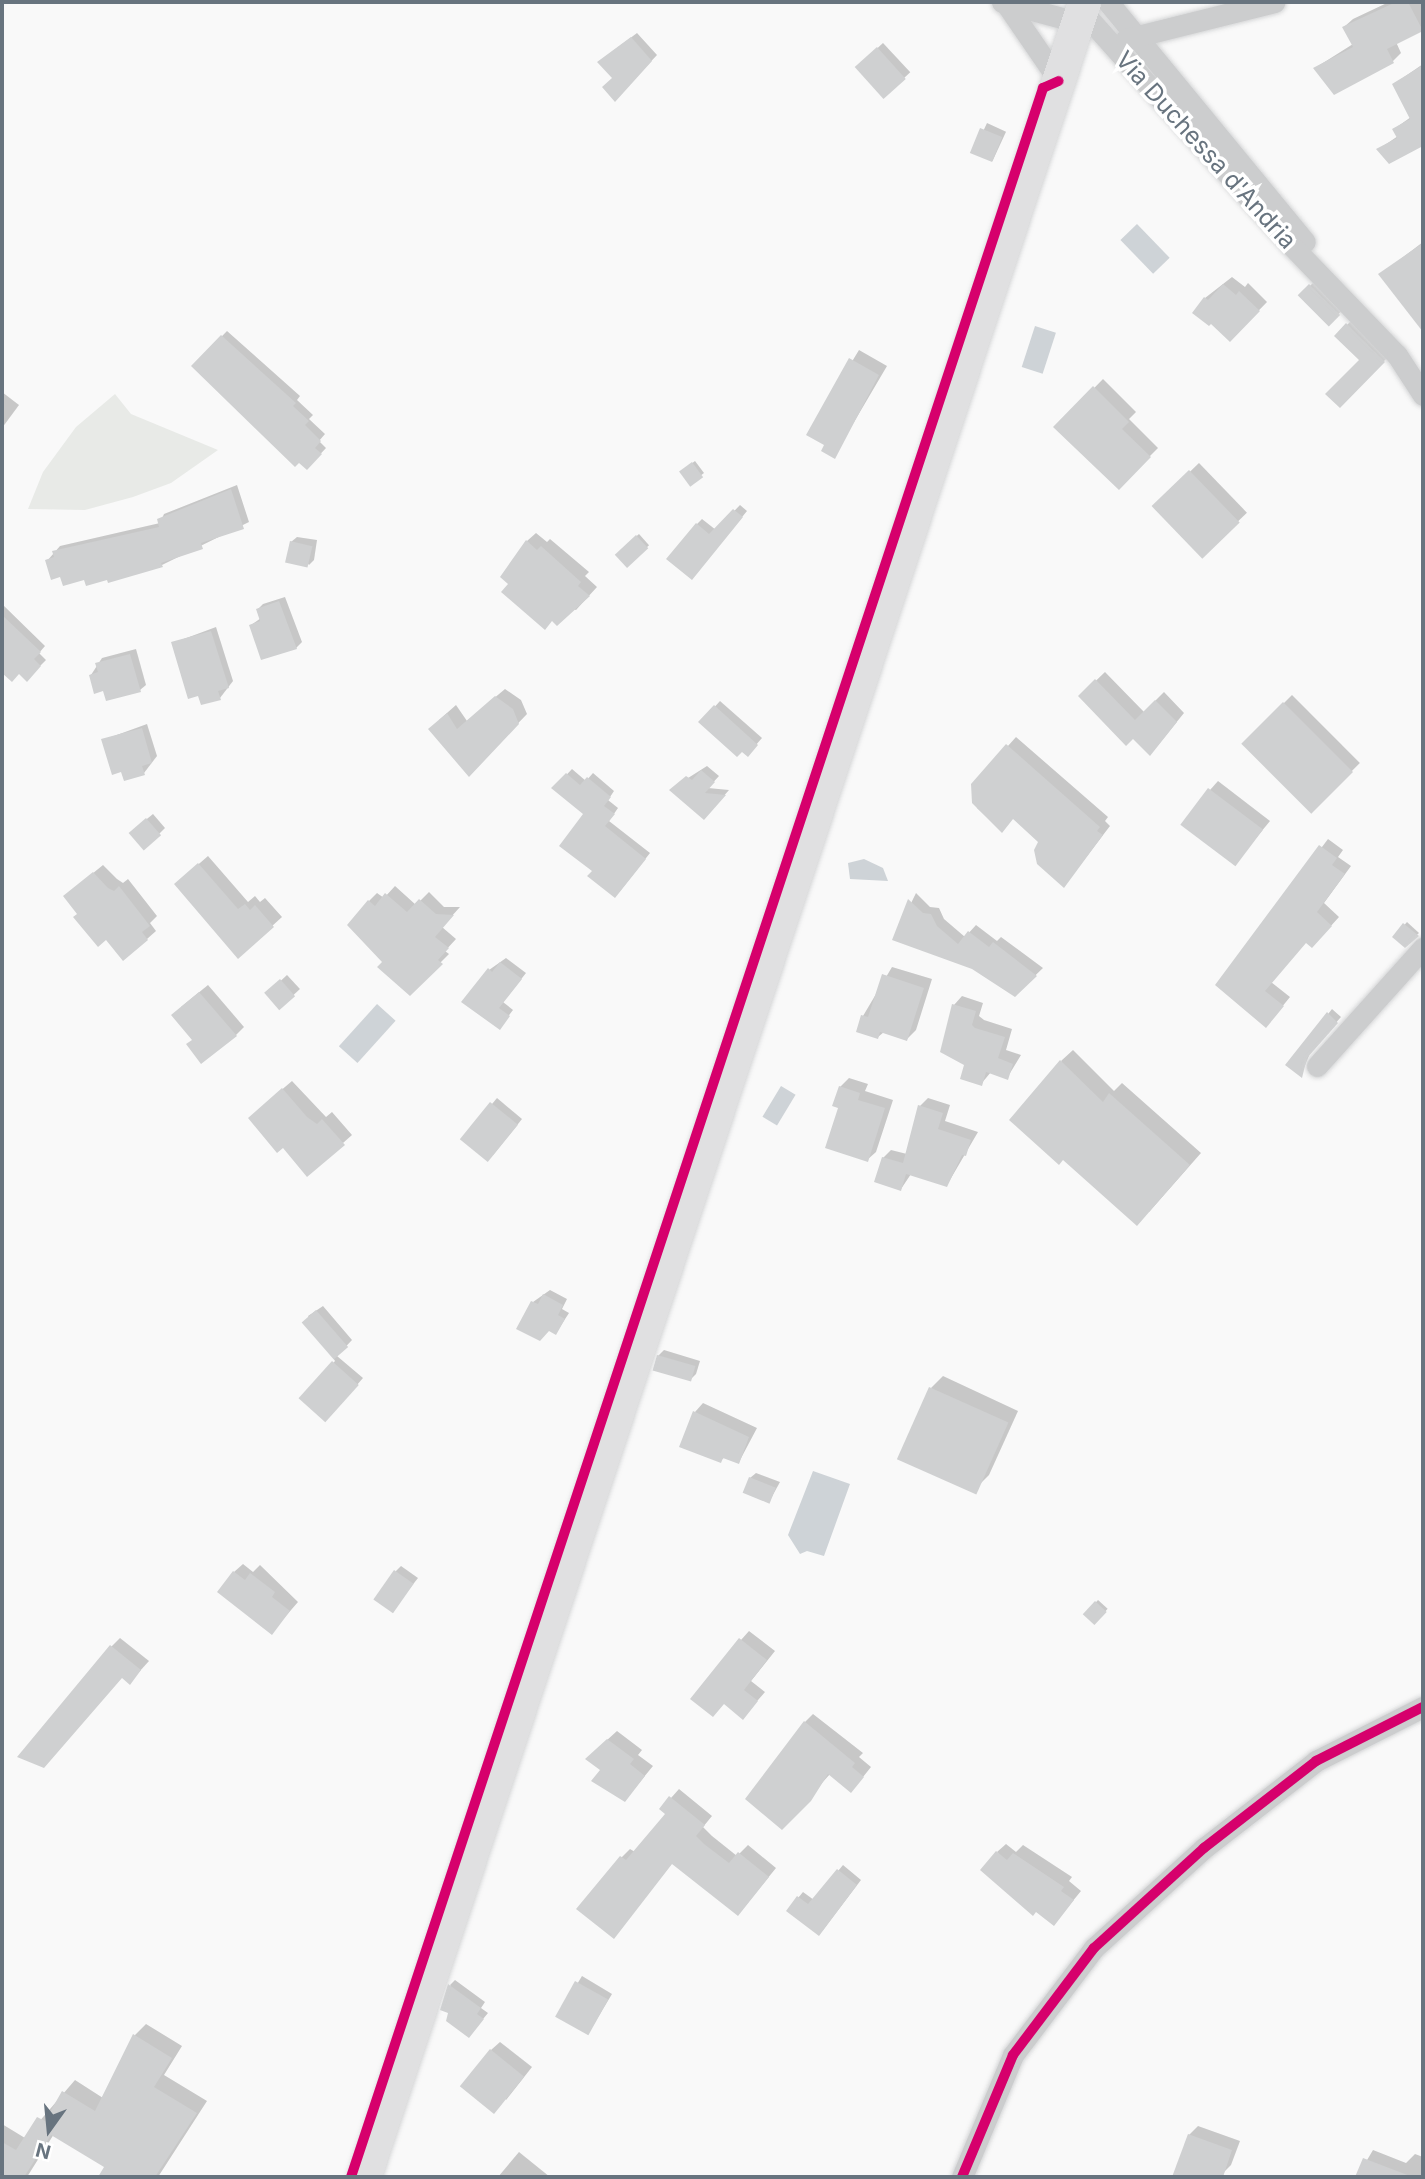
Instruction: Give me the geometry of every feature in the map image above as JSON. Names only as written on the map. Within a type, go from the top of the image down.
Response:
[{"type":"main road","points":[[364,2177],[1059,81],[1084,16]]},
{"type":"street","points":[[1110,43],[1274,2]]},
{"type":"street","points":[[1004,3],[1084,16]]},
{"type":"street","points":[[1004,3],[1025,28],[1059,81]]},
{"type":"street","points":[[1025,28],[1084,16]]},
{"type":"street","name":"Via Duchessa d'Andria","points":[[1084,16],[1137,36],[1300,234],[1334,288]]},
{"type":"street","name":"Via Duchessa d'Andria","points":[[1084,16],[1397,355],[1423,395]]},
{"type":"street","points":[[1317,1066],[1423,948]]},
{"type":"street","points":[[962,2177],[1013,2055],[1094,1948],[1204,1848],[1316,1761],[1423,1707]]},
{"type":"shaded area","points":[[1137,224],[1170,258],[1153,274],[1120,240]]},
{"type":"shaded area","points":[[1035,326],[1056,333],[1043,374],[1022,367]]},
{"type":"shaded area","points":[[115,394],[131,414],[218,450],[171,483],[133,497],[85,510],[28,509],[43,472],[76,427]]},
{"type":"shaded area","points":[[864,859],[883,868],[888,881],[850,879],[848,863]]},
{"type":"shaded area","points":[[377,1004],[396,1021],[357,1063],[339,1046]]},
{"type":"shaded area","points":[[781,1086],[796,1095],[777,1126],[762,1117]]},
{"type":"shaded area","points":[[813,1471],[850,1484],[824,1556],[807,1551],[800,1554],[788,1535]]},
{"type":"building","points":[[1396,2],[1408,2],[1423,31],[1387,49],[1394,63],[1334,95],[1313,68],[1353,47],[1342,27]]},
{"type":"building","points":[[631,37],[652,61],[615,102],[602,87],[612,78],[597,62]]},
{"type":"building","points":[[877,47],[906,79],[883,99],[855,67]]},
{"type":"building","points":[[1423,65],[1423,146],[1389,164],[1376,149],[1397,138],[1392,129],[1410,119],[1392,84]]},
{"type":"building","points":[[980,128],[1002,137],[992,162],[970,153]]},
{"type":"building","points":[[1423,243],[1423,332],[1378,274]]},
{"type":"building","points":[[1223,284],[1236,295],[1239,291],[1260,311],[1230,342],[1211,324],[1209,326],[1192,313],[1204,297],[1208,300]]},
{"type":"building","points":[[1309,284],[1340,315],[1329,326],[1298,295]]},
{"type":"building","points":[[1346,323],[1385,362],[1340,408],[1325,394],[1359,360],[1334,336]]},
{"type":"building","points":[[221,335],[296,403],[293,406],[309,421],[305,425],[321,441],[315,448],[322,454],[307,470],[299,463],[295,467],[191,366]]},
{"type":"building","points":[[849,358],[879,375],[835,459],[821,451],[824,445],[806,435]]},
{"type":"building","points":[[1093,386],[1129,422],[1122,429],[1151,457],[1119,490],[1053,427]]},
{"type":"building","points":[[692,462],[703,477],[690,487],[679,471]]},
{"type":"building","points":[[1189,470],[1240,523],[1202,559],[1152,506]]},
{"type":"building","points":[[231,489],[244,529],[201,543],[203,549],[161,563],[163,567],[108,583],[107,580],[86,586],[84,580],[63,586],[60,577],[51,580],[45,560],[54,557],[52,551],[159,527],[157,519]]},
{"type":"building","points":[[733,509],[743,517],[692,580],[666,559],[696,523],[709,534]]},
{"type":"building","points":[[636,535],[648,548],[627,568],[615,555]]},
{"type":"building","points":[[526,540],[537,550],[541,546],[581,582],[578,586],[590,596],[557,626],[552,621],[545,630],[501,592],[508,584],[500,577]]},
{"type":"building","points":[[290,541],[312,546],[307,568],[285,562]]},
{"type":"building","points":[[279,601],[297,649],[261,660],[249,625],[260,621],[256,609]]},
{"type":"building","points":[[2,615],[41,652],[34,659],[41,666],[27,682],[19,674],[12,682],[2,673]]},
{"type":"building","points":[[211,631],[229,688],[218,691],[221,700],[201,705],[198,696],[188,699],[171,642]]},
{"type":"building","points":[[130,654],[141,692],[106,701],[103,691],[94,694],[89,675],[98,672],[95,663]]},
{"type":"building","points":[[1095,679],[1135,720],[1155,700],[1177,722],[1150,756],[1133,739],[1126,746],[1078,696]]},
{"type":"building","points":[[495,696],[513,709],[519,724],[469,777],[428,729],[447,713],[457,729]]},
{"type":"building","points":[[1283,702],[1353,772],[1311,814],[1241,744]]},
{"type":"building","points":[[714,705],[758,745],[748,757],[742,752],[737,757],[698,722]]},
{"type":"building","points":[[142,728],[152,763],[142,766],[145,775],[124,781],[121,772],[112,775],[101,739]]},
{"type":"building","points":[[1006,744],[1100,827],[1097,831],[1103,835],[1064,888],[1037,864],[1034,850],[1038,842],[1013,819],[1002,833],[972,803],[971,784]]},
{"type":"building","points":[[701,770],[715,782],[705,793],[726,795],[704,820],[669,790],[686,776],[692,780]]},
{"type":"building","points":[[566,773],[580,785],[587,777],[611,797],[604,806],[615,814],[605,826],[646,859],[615,898],[587,876],[592,871],[559,846],[583,814],[551,788]]},
{"type":"building","points":[[1208,788],[1263,830],[1235,866],[1180,825]]},
{"type":"building","points":[[146,818],[161,835],[144,850],[129,833]]},
{"type":"building","points":[[1319,845],[1337,858],[1332,865],[1345,874],[1317,912],[1332,926],[1312,948],[1306,943],[1265,991],[1284,1006],[1266,1028],[1215,985]]},
{"type":"building","points":[[198,863],[238,909],[245,904],[250,910],[255,905],[274,927],[238,959],[174,884]]},
{"type":"building","points":[[93,872],[108,888],[114,891],[119,886],[150,926],[142,932],[148,940],[123,961],[106,940],[98,947],[73,917],[77,914],[63,896]]},
{"type":"building","points":[[385,893],[407,912],[419,899],[436,914],[454,915],[435,937],[449,948],[438,960],[443,964],[410,996],[377,967],[382,962],[347,925],[368,900],[375,906]]},
{"type":"building","points":[[908,899],[923,913],[931,914],[937,926],[958,944],[968,931],[989,947],[993,942],[1037,976],[1015,997],[972,969],[892,940]]},
{"type":"building","points":[[1403,923],[1419,936],[1405,948],[1392,937]]},
{"type":"building","points":[[500,962],[522,979],[499,1008],[510,1016],[500,1030],[461,1002],[488,968],[492,972]]},
{"type":"building","points":[[882,974],[924,988],[907,1041],[880,1032],[878,1039],[856,1032],[861,1015],[868,1017]]},
{"type":"building","points":[[280,979],[295,996],[279,1010],[264,993]]},
{"type":"building","points":[[199,992],[237,1036],[201,1064],[186,1044],[192,1040],[171,1015]]},
{"type":"building","points":[[952,1004],[976,1011],[972,1025],[975,1028],[1005,1037],[998,1058],[1013,1064],[1008,1080],[986,1072],[982,1086],[960,1079],[964,1065],[940,1052]]},
{"type":"building","points":[[1327,1012],[1338,1023],[1307,1058],[1302,1078],[1285,1065]]},
{"type":"building","points":[[1060,1060],[1103,1102],[1109,1093],[1190,1165],[1137,1226],[1063,1160],[1059,1165],[1009,1120]]},
{"type":"building","points":[[839,1086],[860,1093],[858,1100],[885,1108],[868,1162],[825,1148],[838,1108],[832,1106]]},
{"type":"building","points":[[282,1088],[307,1117],[317,1124],[322,1119],[345,1145],[307,1177],[283,1148],[277,1153],[248,1118]]},
{"type":"building","points":[[490,1102],[518,1125],[488,1162],[460,1139]]},
{"type":"building","points":[[918,1105],[943,1113],[938,1129],[971,1140],[966,1156],[962,1155],[947,1187],[906,1174],[901,1191],[874,1182],[882,1157],[903,1163]]},
{"type":"building","points":[[543,1294],[563,1305],[558,1315],[565,1319],[556,1335],[549,1331],[540,1341],[516,1329],[531,1301],[538,1304]]},
{"type":"building","points":[[316,1310],[348,1347],[334,1359],[302,1322]]},
{"type":"building","points":[[657,1355],[695,1366],[691,1381],[653,1370]]},
{"type":"building","points":[[332,1361],[359,1385],[325,1422],[299,1398]]},
{"type":"building","points":[[929,1387],[1008,1422],[976,1495],[897,1459]]},
{"type":"building","points":[[693,1411],[749,1437],[739,1464],[723,1458],[721,1463],[679,1447]]},
{"type":"building","points":[[749,1477],[776,1488],[770,1504],[743,1493]]},
{"type":"building","points":[[394,1570],[414,1584],[393,1613],[373,1599]]},
{"type":"building","points":[[233,1571],[245,1580],[250,1573],[275,1592],[272,1597],[290,1611],[272,1635],[217,1592]]},
{"type":"building","points":[[1095,1601],[1107,1612],[1094,1625],[1083,1614]]},
{"type":"building","points":[[739,1638],[767,1660],[744,1690],[758,1701],[743,1720],[724,1704],[713,1717],[690,1699]]},
{"type":"building","points":[[110,1645],[141,1670],[130,1685],[122,1678],[44,1768],[17,1757]]},
{"type":"building","points":[[804,1721],[855,1763],[852,1767],[864,1777],[851,1793],[828,1774],[811,1801],[782,1830],[745,1799]]},
{"type":"building","points":[[607,1739],[634,1759],[630,1764],[645,1776],[625,1802],[591,1781],[600,1770],[585,1759]]},
{"type":"building","points":[[669,1796],[705,1825],[696,1836],[704,1844],[729,1863],[738,1852],[769,1877],[738,1916],[672,1864],[614,1939],[576,1909],[620,1856],[626,1860],[665,1814],[659,1809]]},
{"type":"building","points":[[996,1851],[1007,1860],[1013,1853],[1064,1887],[1061,1891],[1074,1900],[1054,1926],[1036,1912],[1033,1916],[980,1870]]},
{"type":"building","points":[[837,1869],[857,1885],[819,1936],[786,1911],[797,1896],[808,1904]]},
{"type":"building","points":[[575,1981],[608,1999],[588,2035],[555,2017]]},
{"type":"building","points":[[448,1984],[481,2008],[477,2014],[484,2019],[469,2038],[446,2021],[448,2013],[440,2010]]},
{"type":"building","points":[[133,2034],[172,2058],[154,2087],[197,2113],[155,2177],[98,2177],[104,2167],[51,2135],[24,2177],[2,2177],[2,2142],[16,2150],[37,2117],[45,2121],[62,2091],[95,2111]]},
{"type":"building","points":[[490,2049],[524,2077],[494,2114],[460,2086]]},
{"type":"building","points":[[1188,2134],[1232,2150],[1223,2177],[1172,2177]]},
{"type":"building","points":[[1363,2158],[1410,2176],[1410,2177],[1355,2177]]},
{"type":"cycle path","points":[[351,2177],[1043,88],[1059,81]]},
{"type":"cycle path","points":[[962,2177],[1013,2055],[1094,1948],[1204,1848],[1316,1761],[1423,1707]]}]
